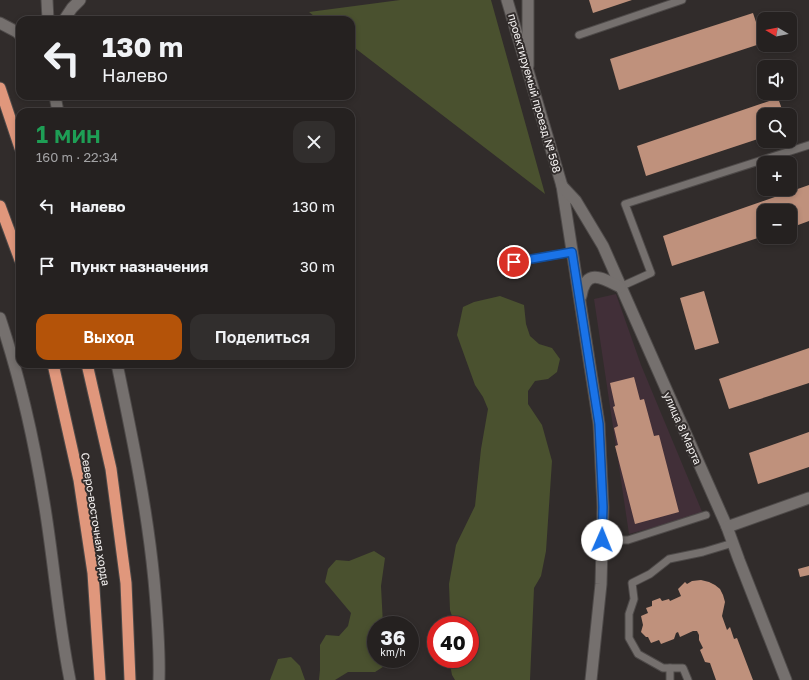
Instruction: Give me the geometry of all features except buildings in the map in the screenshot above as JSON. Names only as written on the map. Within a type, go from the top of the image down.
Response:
[{"type":"highway","points":[[0,88],[16,136]]},
{"type":"highway","points":[[0,206],[16,249]]},
{"type":"highway","name":"Северо-восточная хорда","points":[[54,368],[80,480],[93,572],[100,680]]},
{"type":"highway","name":"Северо-восточная хорда","points":[[88,368],[111,469],[126,584],[130,680]]},
{"type":"street","points":[[47,0],[48,16]]},
{"type":"street","points":[[67,16],[80,0]]},
{"type":"street","name":"проектируемый проезд № 598","points":[[507,0],[562,186],[599,424],[603,507],[601,584],[591,680]]},
{"type":"street","points":[[528,0],[528,70]]},
{"type":"street","points":[[0,23],[16,31]]},
{"type":"street","name":"улица 8 Марта","points":[[562,186],[576,201],[603,246],[728,527],[786,680]]},
{"type":"street","points":[[580,302],[583,286],[587,280],[594,277],[604,279],[620,287]]},
{"type":"street","points":[[0,318],[19,384],[33,444],[44,502],[58,612],[70,680]]},
{"type":"street","points":[[118,368],[139,468],[150,544],[158,614],[159,680]]},
{"type":"street","points":[[728,527],[809,498]]},
{"type":"lane","points":[[579,35],[682,0]]},
{"type":"lane","points":[[620,287],[651,273],[625,204],[809,145]]},
{"type":"lane","points":[[503,264],[572,252]]},
{"type":"lane","points":[[602,540],[628,540],[706,515]]},
{"type":"lane","points":[[688,680],[683,668],[663,668],[638,654],[629,638],[629,614],[634,598],[632,582],[650,574],[669,559],[702,552],[733,543]]},
{"type":"lane","points":[[670,668],[670,680]]},
{"type":"shaded area","points":[[616,294],[641,365],[703,514],[629,534],[594,299]]},
{"type":"green space","points":[[400,0],[491,0],[545,194],[355,48],[355,16],[314,16],[309,12]]},
{"type":"green space","points":[[500,296],[524,305],[526,324],[530,336],[539,344],[552,348],[560,359],[557,372],[548,379],[535,381],[528,391],[528,404],[542,425],[552,461],[546,551],[541,576],[534,588],[530,680],[455,680],[451,668],[479,668],[479,616],[452,616],[450,610],[449,584],[456,545],[475,506],[481,449],[488,409],[483,397],[475,385],[457,335],[463,307],[474,302]]},
{"type":"green space","points":[[374,551],[385,558],[381,586],[383,616],[367,616],[367,668],[381,668],[375,672],[348,672],[335,680],[319,680],[320,645],[326,635],[339,636],[348,626],[351,613],[325,582],[328,569],[336,560],[349,561]]},
{"type":"green space","points":[[291,657],[300,666],[305,680],[270,680],[278,659]]},
{"type":"route","points":[[514,262],[572,252],[599,424],[603,507],[602,540]]}]
